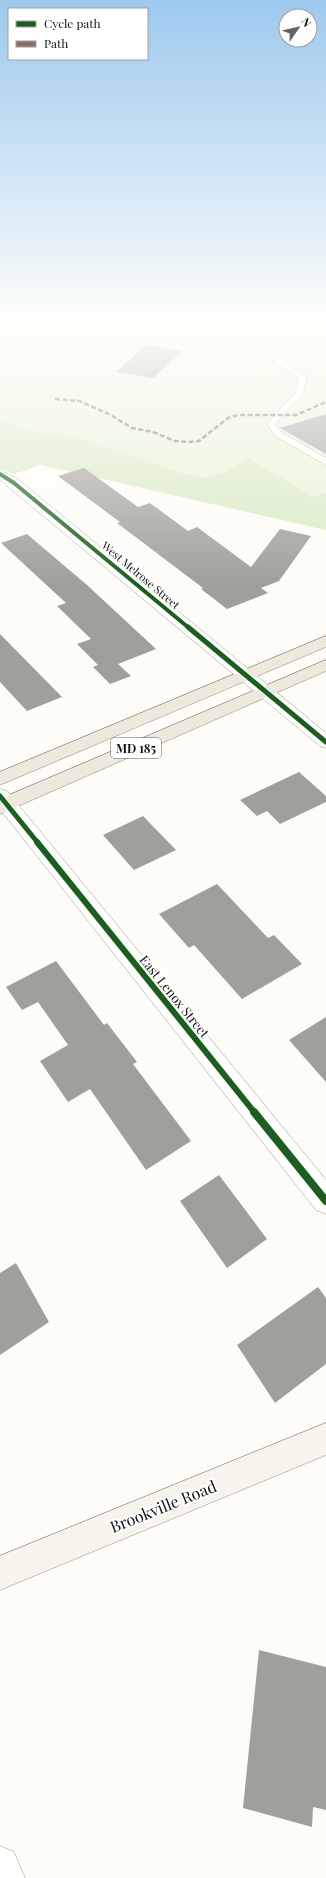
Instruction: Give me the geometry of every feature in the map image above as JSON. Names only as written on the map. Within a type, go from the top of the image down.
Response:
[{"type":"main road","name":"MD 185","points":[[2,802],[256,684],[326,641]]},
{"type":"main road","name":"MD 185","points":[[0,779],[256,684],[326,665]]},
{"type":"main road","name":"Brookville Road","points":[[0,1573],[326,1440]]},
{"type":"street","name":"West Melrose Street","points":[[4,481],[326,742]]},
{"type":"street","name":"East Lenox Street","points":[[2,802],[326,1201]]},
{"type":"street","points":[[0,1866],[5,1878]]},
{"type":"lane","points":[[285,409],[271,424],[278,434],[326,462]]},
{"type":"green space","points":[[0,409],[326,409],[326,530],[0,454]]},
{"type":"green space","points":[[0,420],[31,432],[69,435],[182,473],[205,478],[228,471],[248,458],[313,497],[326,493],[326,530],[41,465],[14,474],[0,469]]},
{"type":"building","points":[[326,414],[326,454],[280,428]]},
{"type":"building","points":[[84,468],[138,507],[150,503],[188,531],[197,527],[251,567],[280,529],[311,536],[279,581],[261,588],[268,593],[227,609],[201,589],[203,588],[117,523],[120,522],[58,476]]},
{"type":"building","points":[[27,534],[87,585],[156,649],[118,664],[131,676],[110,684],[93,667],[98,665],[77,644],[91,639],[57,606],[66,603],[1,543]]},
{"type":"building","points":[[0,634],[62,697],[27,711],[0,682]]},
{"type":"building","points":[[299,772],[326,796],[326,802],[280,824],[267,811],[257,816],[240,800]]},
{"type":"building","points":[[143,816],[176,850],[134,870],[103,835]]},
{"type":"building","points":[[217,884],[268,938],[274,935],[302,964],[242,999],[194,945],[189,948],[159,914]]},
{"type":"building","points":[[56,961],[104,1025],[107,1023],[137,1062],[133,1064],[191,1141],[146,1170],[90,1089],[68,1102],[40,1061],[68,1045],[38,1002],[22,1010],[6,987]]},
{"type":"building","points":[[326,1017],[326,1082],[289,1040]]},
{"type":"building","points":[[219,1175],[267,1239],[227,1268],[180,1201]]},
{"type":"building","points":[[16,1263],[49,1322],[0,1355],[0,1273]]},
{"type":"building","points":[[318,1287],[326,1298],[326,1364],[275,1403],[237,1345]]},
{"type":"building","points":[[259,1650],[326,1667],[326,1810],[313,1807],[312,1827],[243,1808]]},
{"type":"marked path","points":[[96,409],[111,415],[132,428],[153,432],[175,441],[189,442],[199,441],[228,418],[238,415],[296,415],[311,409]]},
{"type":"cycle path","points":[[0,474],[14,483],[326,742]]},
{"type":"cycle path","points":[[0,796],[326,1201]]}]
